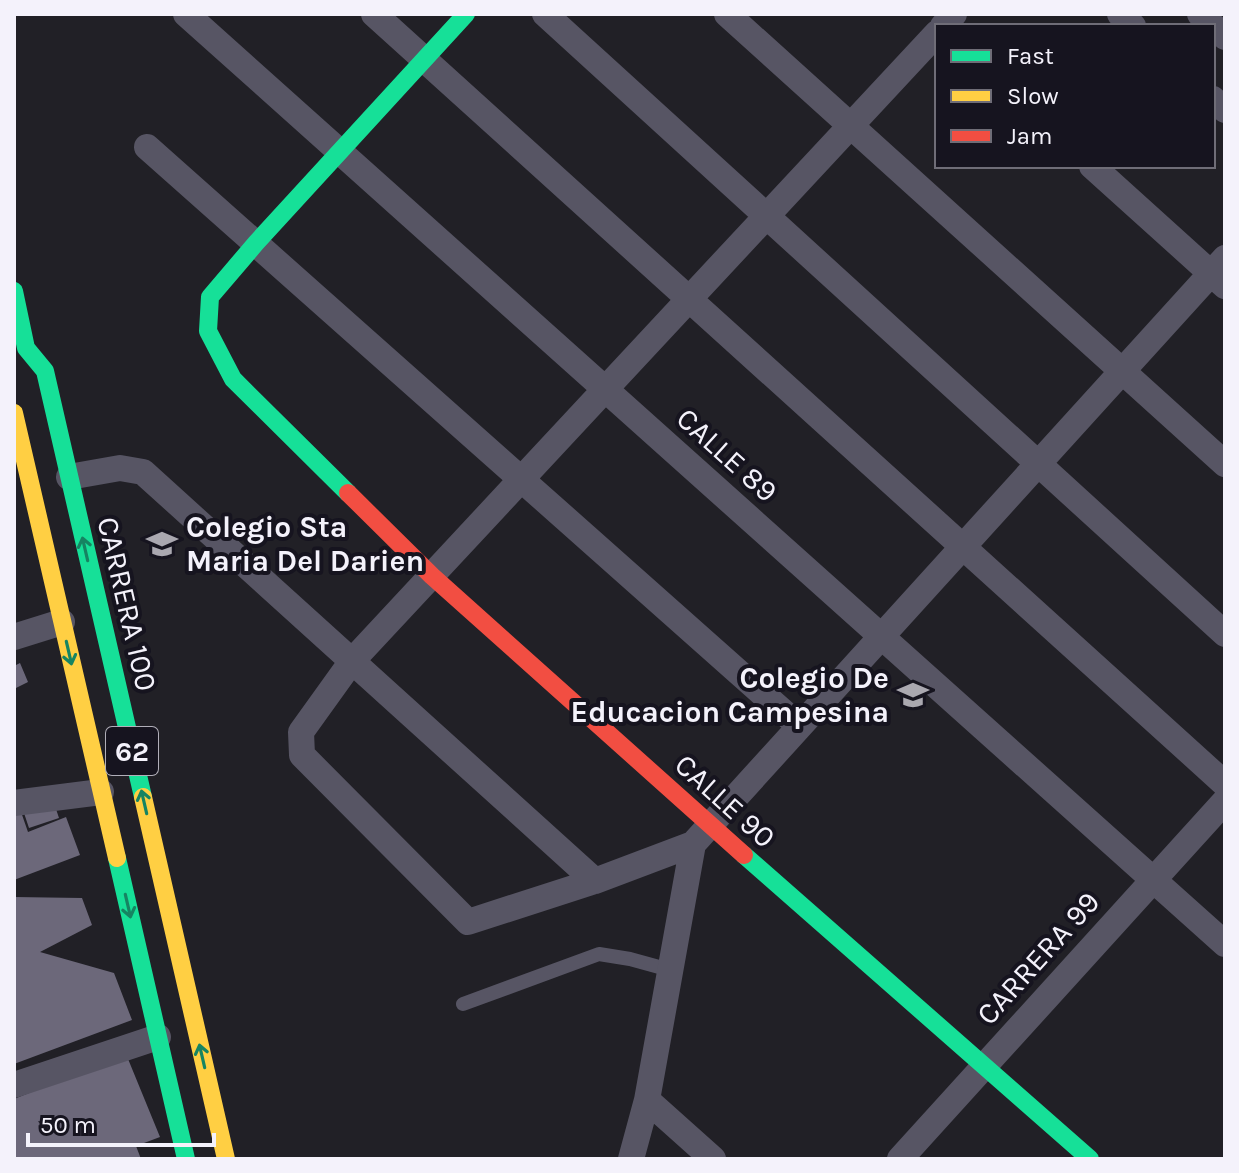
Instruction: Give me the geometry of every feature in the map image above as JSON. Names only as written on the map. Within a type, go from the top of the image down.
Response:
[{"type":"main road","points":[[256,243],[466,14]]},
{"type":"main road","name":"CALLE 90","points":[[256,243],[210,297],[208,331],[233,379],[432,576],[701,834],[984,1066],[1090,1159]]},
{"type":"main road","name":"CARRERA 100","points":[[14,291],[18,356],[45,371],[226,1159]]},
{"type":"main road","name":"62","points":[[14,413],[186,1159]]},
{"type":"street","name":"CALLE 89","points":[[186,14],[1225,944]]},
{"type":"street","points":[[374,14],[1225,784]]},
{"type":"street","points":[[545,14],[1225,634]]},
{"type":"street","points":[[727,14],[1225,464]]},
{"type":"street","points":[[935,35],[352,661],[301,732],[302,755],[468,922],[595,881],[701,834],[1122,371],[1220,272],[1094,168]]},
{"type":"street","points":[[147,147],[798,725]]},
{"type":"street","points":[[69,477],[120,468],[143,472],[595,881]]},
{"type":"street","points":[[14,637],[62,622]]},
{"type":"street","points":[[14,803],[101,792]]},
{"type":"street","name":"CARRERA 99","points":[[900,1159],[1225,801]]},
{"type":"street","points":[[631,1159],[647,1100],[670,970],[701,834]]},
{"type":"street","points":[[14,1085],[158,1037]]},
{"type":"street","points":[[647,1100],[713,1159]]},
{"type":"lane","points":[[463,1004],[599,954],[670,970]]},
{"type":"building","points":[[20,663],[28,682],[14,689],[14,666]]},
{"type":"building","points":[[54,803],[59,818],[29,828],[24,813]]},
{"type":"building","points":[[20,809],[28,832],[66,817],[80,855],[14,880],[14,812]]},
{"type":"building","points":[[14,897],[82,898],[92,925],[40,952],[114,973],[132,1020],[14,1064]]},
{"type":"building","points":[[126,1054],[160,1137],[136,1146],[141,1159],[14,1159],[14,1099]]},
{"type":"traffic: fast","points":[[348,493],[233,379],[208,331],[210,297],[466,14]]},
{"type":"traffic: fast","points":[[14,291],[26,348],[45,371],[143,797]]},
{"type":"traffic: fast","points":[[744,855],[1090,1159]]},
{"type":"traffic: fast","points":[[117,858],[186,1159]]},
{"type":"traffic: slow","points":[[14,413],[117,858]]},
{"type":"traffic: slow","points":[[143,797],[226,1159]]},
{"type":"traffic: jam","points":[[348,493],[432,576],[744,855]]},
{"type":"place","name":"Colegio Sta Maria Del Darien","points":[[162,544]]},
{"type":"place","name":"Colegio De Educacion Campesina","points":[[913,695]]}]
